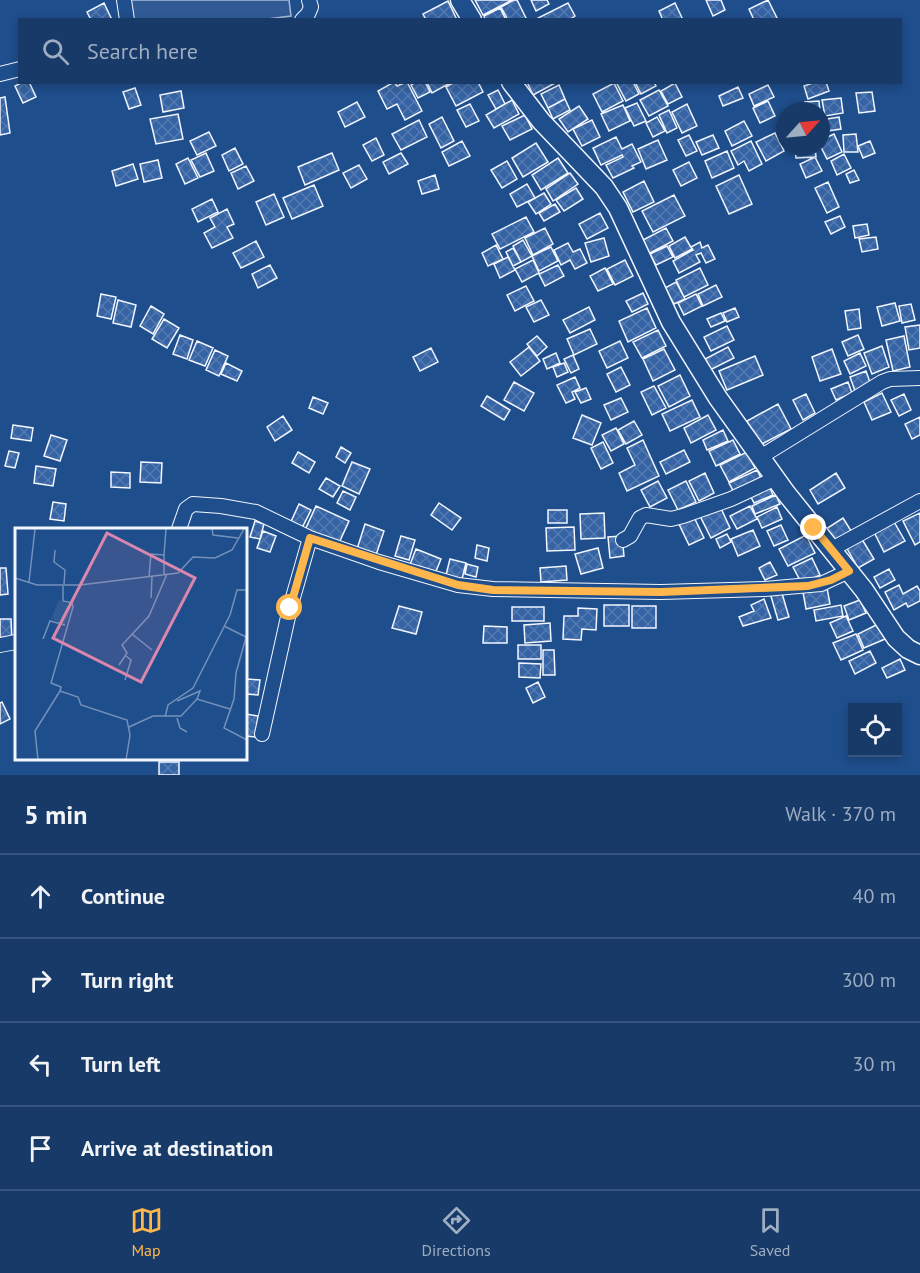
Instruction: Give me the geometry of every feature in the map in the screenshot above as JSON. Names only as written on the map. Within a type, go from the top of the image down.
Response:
[{"type":"main road","points":[[460,0],[471,18]]},
{"type":"main road","points":[[513,84],[541,121],[604,188],[618,208],[670,322],[718,398],[776,478],[864,590],[896,638],[908,649],[920,655]]},
{"type":"street","points":[[124,0],[127,18]]},
{"type":"street","points":[[304,18],[311,7],[309,0]]},
{"type":"street","points":[[0,74],[18,70]]},
{"type":"street","points":[[762,456],[882,382],[890,379],[920,378]]},
{"type":"street","points":[[623,540],[630,536],[640,518],[646,515],[662,519],[677,517],[731,499],[776,478]]},
{"type":"street","points":[[832,549],[920,501]]},
{"type":"street","points":[[179,528],[186,509],[193,504],[256,512],[310,538],[458,585],[493,590],[661,592],[765,589],[821,584],[849,571]]},
{"type":"street","points":[[262,734],[290,608],[310,538]]},
{"type":"street","points":[[0,645],[15,642]]},
{"type":"shaded area","points":[[129,0],[289,0],[291,16],[275,18],[131,18]]},
{"type":"building","points":[[475,0],[512,0],[483,15]]},
{"type":"building","points":[[517,0],[526,18],[507,18],[501,7]]},
{"type":"building","points":[[531,0],[547,0],[549,4],[536,11]]},
{"type":"building","points":[[706,0],[721,0],[725,10],[713,16]]},
{"type":"building","points":[[768,0],[777,18],[753,18],[749,9]]},
{"type":"building","points":[[448,1],[456,18],[425,18],[423,14]]},
{"type":"building","points":[[104,3],[111,18],[90,18],[87,12]]},
{"type":"building","points":[[568,3],[575,16],[572,18],[538,18]]},
{"type":"building","points":[[675,3],[682,18],[662,18],[659,11]]},
{"type":"building","points":[[500,8],[505,18],[484,18],[484,16]]},
{"type":"building","points":[[30,84],[36,97],[23,103],[15,86]]},
{"type":"building","points":[[390,84],[397,86],[408,84],[422,111],[405,120],[397,104],[387,109],[378,91]]},
{"type":"building","points":[[426,84],[430,92],[418,98],[411,85]]},
{"type":"building","points":[[428,84],[448,84],[432,93]]},
{"type":"building","points":[[451,84],[479,84],[483,92],[456,106],[446,87]]},
{"type":"building","points":[[528,84],[553,84],[533,95]]},
{"type":"building","points":[[614,84],[623,101],[602,112],[593,94]]},
{"type":"building","points":[[617,84],[634,84],[639,94],[626,101]]},
{"type":"building","points":[[636,84],[655,84],[656,86],[641,94]]},
{"type":"building","points":[[676,84],[682,97],[668,104],[661,91]]},
{"type":"building","points":[[827,84],[829,91],[808,99],[804,86]]},
{"type":"building","points":[[559,85],[565,99],[548,108],[541,94]]},
{"type":"building","points":[[768,85],[774,97],[754,106],[749,94]]},
{"type":"building","points":[[738,87],[743,98],[723,106],[719,96]]},
{"type":"building","points":[[135,88],[141,105],[129,109],[123,92]]},
{"type":"building","points":[[498,90],[505,104],[496,109],[488,95]]},
{"type":"building","points":[[659,90],[668,106],[649,116],[640,100]]},
{"type":"building","points":[[181,91],[184,108],[163,112],[160,95]]},
{"type":"building","points":[[872,92],[875,111],[859,113],[856,93]]},
{"type":"building","points":[[5,97],[10,133],[0,135],[0,98]]},
{"type":"building","points":[[841,98],[843,113],[830,115],[830,102],[822,102],[822,100]]},
{"type":"building","points":[[565,99],[570,110],[553,119],[548,108]]},
{"type":"building","points":[[512,100],[519,114],[494,128],[486,115]]},
{"type":"building","points":[[768,101],[775,116],[760,123],[753,108]]},
{"type":"building","points":[[357,102],[365,117],[345,127],[338,112]]},
{"type":"building","points":[[637,103],[646,121],[634,126],[625,108]]},
{"type":"building","points":[[470,104],[479,121],[466,127],[457,110]]},
{"type":"building","points":[[687,104],[697,126],[682,133],[672,112]]},
{"type":"building","points":[[623,105],[630,121],[609,131],[601,114]]},
{"type":"building","points":[[579,106],[588,119],[568,132],[559,119]]},
{"type":"building","points":[[669,110],[677,128],[667,133],[659,115]]},
{"type":"building","points":[[178,114],[183,139],[156,144],[150,119]]},
{"type":"building","points":[[525,115],[532,129],[510,140],[502,126]]},
{"type":"building","points":[[442,117],[454,141],[441,148],[429,124]]},
{"type":"building","points":[[657,117],[665,131],[653,137],[646,123]]},
{"type":"building","points":[[839,117],[841,129],[830,131],[830,118]]},
{"type":"building","points":[[419,120],[427,137],[401,150],[392,134]]},
{"type":"building","points":[[592,120],[600,137],[582,146],[573,129]]},
{"type":"building","points":[[744,121],[752,136],[732,146],[725,131]]},
{"type":"building","points":[[209,132],[216,146],[197,155],[190,141]]},
{"type":"building","points":[[775,133],[776,155],[766,161],[756,142]]},
{"type":"building","points":[[834,134],[842,152],[827,159],[826,156],[830,156],[830,136]]},
{"type":"building","points":[[856,134],[858,152],[844,152],[843,135]]},
{"type":"building","points":[[689,135],[697,151],[686,156],[678,140]]},
{"type":"building","points":[[713,135],[719,148],[702,155],[696,142]]},
{"type":"building","points":[[616,137],[622,149],[632,144],[641,162],[613,178],[606,165],[623,157],[622,155],[601,165],[593,148]]},
{"type":"building","points":[[376,138],[384,155],[372,161],[363,145]]},
{"type":"building","points":[[658,140],[667,160],[646,169],[638,149]]},
{"type":"building","points":[[462,141],[470,156],[449,166],[442,152]]},
{"type":"building","points":[[751,141],[762,164],[749,171],[744,161],[738,165],[731,151]]},
{"type":"building","points":[[870,141],[875,153],[863,158],[858,146]]},
{"type":"building","points":[[536,143],[548,162],[523,177],[512,158]]},
{"type":"building","points":[[235,148],[243,164],[229,171],[222,155]]},
{"type":"building","points":[[727,151],[734,168],[712,178],[705,161]]},
{"type":"building","points":[[206,153],[214,171],[200,177],[191,160]]},
{"type":"building","points":[[332,153],[339,170],[305,185],[298,167]]},
{"type":"building","points":[[401,153],[408,164],[389,174],[383,162]]},
{"type":"building","points":[[844,154],[851,168],[837,175],[831,161]]},
{"type":"building","points":[[796,156],[816,157],[796,158]]},
{"type":"building","points":[[815,157],[822,171],[806,178],[800,164]]},
{"type":"building","points":[[188,158],[198,178],[185,184],[176,164]]},
{"type":"building","points":[[558,158],[568,173],[541,190],[532,175]]},
{"type":"building","points":[[158,160],[162,178],[144,182],[140,164]]},
{"type":"building","points":[[507,161],[517,179],[502,188],[491,170]]},
{"type":"building","points":[[689,162],[697,178],[681,186],[673,170]]},
{"type":"building","points":[[133,164],[138,179],[116,186],[112,171]]},
{"type":"building","points":[[359,165],[367,179],[351,188],[343,173]]},
{"type":"building","points":[[246,166],[254,181],[238,189],[231,173]]},
{"type":"building","points":[[854,170],[859,180],[850,183],[846,174]]},
{"type":"building","points":[[570,173],[578,184],[553,201],[546,189]]},
{"type":"building","points":[[435,175],[439,189],[422,194],[418,181]]},
{"type":"building","points":[[739,175],[752,204],[729,214],[716,186]]},
{"type":"building","points":[[644,181],[654,202],[633,212],[623,192]]},
{"type":"building","points":[[828,182],[839,207],[827,213],[815,188]]},
{"type":"building","points":[[527,184],[535,198],[517,207],[510,194]]},
{"type":"building","points":[[314,185],[323,206],[292,219],[283,198]]},
{"type":"building","points":[[576,188],[583,199],[564,211],[556,200]]},
{"type":"building","points":[[544,193],[551,204],[536,214],[528,202]]},
{"type":"building","points":[[274,194],[284,217],[266,225],[256,202]]},
{"type":"building","points":[[674,195],[685,216],[653,232],[642,211]]},
{"type":"building","points":[[212,199],[218,212],[198,222],[192,209]]},
{"type":"building","points":[[555,204],[560,212],[544,221],[539,213]]},
{"type":"building","points":[[227,209],[234,224],[227,227],[233,238],[212,248],[204,233],[215,227],[210,218]]},
{"type":"building","points":[[600,213],[608,228],[587,239],[579,224]]},
{"type":"building","points":[[840,216],[845,227],[831,234],[825,222]]},
{"type":"building","points":[[526,217],[534,232],[500,249],[492,234]]},
{"type":"building","points":[[867,224],[869,235],[855,238],[853,226]]},
{"type":"building","points":[[545,228],[553,244],[533,255],[525,238]]},
{"type":"building","points":[[666,228],[673,241],[648,254],[641,241]]},
{"type":"building","points":[[685,237],[692,249],[675,258],[669,246]]},
{"type":"building","points":[[876,237],[878,249],[862,252],[859,239]]},
{"type":"building","points":[[604,238],[609,256],[591,262],[585,243]]},
{"type":"building","points":[[523,240],[532,256],[521,262],[513,246]]},
{"type":"building","points":[[256,241],[264,257],[241,268],[233,253]]},
{"type":"building","points":[[700,242],[702,248],[708,245],[715,259],[706,263],[701,253],[696,255],[700,262],[679,273],[673,261],[693,250],[691,247]]},
{"type":"building","points":[[568,243],[573,252],[580,249],[587,263],[575,269],[570,260],[561,265],[554,250]]},
{"type":"building","points":[[496,245],[503,259],[488,266],[482,253]]},
{"type":"building","points":[[667,246],[673,257],[656,265],[650,254]]},
{"type":"building","points":[[551,247],[558,261],[539,271],[532,256]]},
{"type":"building","points":[[513,248],[521,262],[513,266],[506,252]]},
{"type":"building","points":[[508,257],[515,270],[500,278],[494,264]]},
{"type":"building","points":[[533,260],[539,273],[522,282],[515,269]]},
{"type":"building","points":[[625,260],[633,276],[615,285],[607,269]]},
{"type":"building","points":[[270,265],[277,278],[258,288],[252,274]]},
{"type":"building","points":[[558,265],[564,276],[545,286],[539,274]]},
{"type":"building","points":[[605,268],[613,284],[598,291],[590,276]]},
{"type":"building","points":[[700,268],[708,285],[684,297],[676,280]]},
{"type":"building","points":[[676,282],[685,299],[674,304],[665,288]]},
{"type":"building","points":[[716,285],[722,297],[703,306],[698,294]]},
{"type":"building","points":[[526,286],[534,301],[515,311],[507,295]]},
{"type":"building","points":[[643,293],[648,304],[632,312],[626,301]]},
{"type":"building","points":[[101,294],[116,297],[111,319],[97,316]]},
{"type":"building","points":[[696,294],[702,306],[684,315],[678,303]]},
{"type":"building","points":[[118,300],[136,305],[131,327],[113,323]]},
{"type":"building","points":[[541,300],[549,315],[534,322],[526,307]]},
{"type":"building","points":[[895,303],[900,321],[882,326],[877,307]]},
{"type":"building","points":[[911,304],[915,320],[902,323],[899,306]]},
{"type":"building","points":[[151,306],[164,314],[153,334],[140,326]]},
{"type":"building","points":[[589,307],[595,320],[570,333],[563,320]]},
{"type":"building","points":[[647,308],[656,328],[628,342],[619,321]]},
{"type":"building","points":[[735,308],[739,317],[727,322],[723,313]]},
{"type":"building","points":[[859,309],[861,328],[848,330],[845,311]]},
{"type":"building","points":[[721,313],[725,321],[711,327],[707,319]]},
{"type":"building","points":[[164,319],[179,328],[167,348],[152,339]]},
{"type":"building","points":[[920,325],[920,348],[909,350],[905,327]]},
{"type":"building","points":[[727,326],[734,340],[711,351],[704,337]]},
{"type":"building","points":[[590,329],[597,344],[574,355],[567,339]]},
{"type":"building","points":[[658,330],[666,346],[642,358],[633,342]]},
{"type":"building","points":[[180,335],[193,340],[187,359],[173,354]]},
{"type":"building","points":[[858,335],[864,349],[848,356],[842,342]]},
{"type":"building","points":[[537,336],[547,347],[537,356],[527,344]]},
{"type":"building","points":[[904,336],[910,367],[893,371],[886,340]]},
{"type":"building","points":[[197,341],[213,348],[205,366],[189,360]]},
{"type":"building","points":[[620,341],[628,358],[607,368],[599,351]]},
{"type":"building","points":[[882,346],[889,367],[872,374],[864,353]]},
{"type":"building","points":[[529,347],[540,361],[521,376],[510,362]]},
{"type":"building","points":[[728,347],[734,358],[710,370],[705,359]]},
{"type":"building","points":[[431,348],[438,362],[420,371],[413,357]]},
{"type":"building","points":[[664,349],[675,370],[653,381],[643,359]]},
{"type":"building","points":[[832,349],[841,374],[820,381],[812,357]]},
{"type":"building","points":[[215,350],[228,356],[219,376],[206,370]]},
{"type":"building","points":[[556,353],[560,363],[547,369],[543,359]]},
{"type":"building","points":[[860,353],[866,366],[850,374],[844,361]]},
{"type":"building","points":[[573,355],[579,369],[571,373],[564,359]]},
{"type":"building","points":[[755,356],[763,375],[727,390],[719,371]]},
{"type":"building","points":[[226,363],[242,371],[237,381],[221,374]]},
{"type":"building","points":[[564,363],[568,372],[557,377],[553,367]]},
{"type":"building","points":[[621,367],[630,385],[616,392],[607,374]]},
{"type":"building","points":[[866,371],[871,385],[855,391],[850,377]]},
{"type":"building","points":[[680,375],[690,396],[669,407],[658,386]]},
{"type":"building","points":[[575,377],[580,388],[572,392],[575,399],[566,403],[557,385]]},
{"type":"building","points":[[514,382],[534,393],[524,411],[504,400]]},
{"type":"building","points":[[848,382],[852,393],[836,400],[831,389]]},
{"type":"building","points":[[654,386],[666,408],[652,415],[641,392]]},
{"type":"building","points":[[586,388],[591,399],[581,403],[575,392]]},
{"type":"building","points":[[882,393],[891,412],[872,420],[864,402]]},
{"type":"building","points":[[806,394],[815,413],[803,420],[793,400]]},
{"type":"building","points":[[904,394],[911,410],[899,416],[891,400]]},
{"type":"building","points":[[487,396],[510,410],[504,420],[481,406]]},
{"type":"building","points":[[313,397],[328,403],[323,414],[309,408]]},
{"type":"building","points":[[621,398],[628,412],[611,420],[604,405]]},
{"type":"building","points":[[692,400],[700,417],[670,431],[662,414]]},
{"type":"building","points":[[778,404],[791,429],[760,445],[747,421]]},
{"type":"building","points":[[582,415],[601,423],[592,445],[573,438]]},
{"type":"building","points":[[708,415],[716,430],[691,443],[684,428]]},
{"type":"building","points":[[283,416],[292,430],[275,441],[267,427]]},
{"type":"building","points":[[920,417],[920,435],[912,439],[905,424]]},
{"type":"building","points":[[634,421],[642,435],[626,444],[618,430]]},
{"type":"building","points":[[13,425],[33,428],[31,441],[11,438]]},
{"type":"building","points":[[616,428],[624,444],[611,451],[602,435]]},
{"type":"building","points":[[723,430],[728,441],[707,450],[703,440]]},
{"type":"building","points":[[51,435],[67,440],[60,461],[44,456]]},
{"type":"building","points":[[643,440],[659,476],[627,491],[619,473],[635,465],[627,448]]},
{"type":"building","points":[[733,440],[740,454],[716,466],[709,451]]},
{"type":"building","points":[[603,442],[613,463],[601,469],[591,448]]},
{"type":"building","points":[[341,447],[351,453],[345,463],[336,457]]},
{"type":"building","points":[[684,450],[690,462],[666,474],[660,462]]},
{"type":"building","points":[[9,451],[19,453],[15,468],[5,466]]},
{"type":"building","points":[[298,452],[315,462],[309,473],[292,463]]},
{"type":"building","points":[[747,452],[755,468],[729,482],[720,465]]},
{"type":"building","points":[[141,462],[162,463],[161,483],[140,482]]},
{"type":"building","points":[[352,462],[370,469],[359,494],[342,486]]},
{"type":"building","points":[[36,466],[56,469],[53,486],[34,483]]},
{"type":"building","points":[[757,470],[763,482],[736,496],[729,483]]},
{"type":"building","points":[[111,472],[130,473],[130,488],[111,487]]},
{"type":"building","points":[[705,473],[714,493],[699,501],[689,481]]},
{"type":"building","points":[[836,473],[845,488],[818,504],[810,490]]},
{"type":"building","points":[[326,478],[340,486],[333,497],[319,489]]},
{"type":"building","points":[[658,481],[667,498],[650,507],[641,490]]},
{"type":"building","points":[[686,481],[696,502],[678,510],[668,490]]},
{"type":"building","points":[[768,484],[773,495],[754,503],[749,493]]},
{"type":"building","points":[[343,491],[356,497],[350,510],[337,503]]},
{"type":"building","points":[[776,495],[780,504],[755,514],[752,506]]},
{"type":"building","points":[[53,502],[66,504],[64,521],[50,519]]},
{"type":"building","points":[[439,503],[461,518],[452,530],[431,515]]},
{"type":"building","points":[[299,504],[311,510],[300,532],[289,526]]},
{"type":"building","points":[[719,504],[730,528],[711,538],[699,514]]},
{"type":"building","points":[[316,506],[349,521],[338,545],[305,530]]},
{"type":"building","points":[[750,506],[757,519],[737,529],[730,516]]},
{"type":"building","points":[[777,507],[782,519],[762,528],[757,517]]},
{"type":"building","points":[[548,510],[567,510],[567,523],[548,523]]},
{"type":"building","points":[[604,513],[605,538],[581,539],[580,514]]},
{"type":"building","points":[[920,513],[920,542],[915,545],[903,521]]},
{"type":"building","points":[[693,515],[704,538],[689,545],[678,522]]},
{"type":"building","points":[[843,518],[853,534],[836,545],[826,529]]},
{"type":"building","points":[[893,520],[905,541],[884,552],[873,530]]},
{"type":"building","points":[[255,521],[264,524],[260,539],[250,537]]},
{"type":"building","points":[[365,524],[384,531],[376,555],[357,549]]},
{"type":"building","points":[[781,525],[788,540],[774,546],[767,531]]},
{"type":"building","points":[[574,527],[575,550],[547,551],[546,528]]},
{"type":"building","points":[[753,530],[760,546],[738,556],[731,539]]},
{"type":"building","points":[[263,531],[276,536],[270,552],[257,548]]},
{"type":"building","points":[[727,534],[731,542],[720,548],[716,539]]},
{"type":"building","points":[[806,535],[815,553],[788,566],[779,549]]},
{"type":"building","points":[[401,536],[415,540],[409,560],[395,556]]},
{"type":"building","points":[[622,536],[624,556],[610,558],[608,537]]},
{"type":"building","points":[[860,536],[874,559],[858,568],[845,545]]},
{"type":"building","points":[[477,545],[489,548],[487,561],[475,558]]},
{"type":"building","points":[[598,548],[603,568],[581,574],[575,554]]},
{"type":"building","points":[[416,549],[441,559],[434,576],[409,567]]},
{"type":"building","points":[[812,558],[820,575],[802,584],[793,567]]},
{"type":"building","points":[[450,559],[466,563],[462,579],[446,575]]},
{"type":"building","points":[[770,562],[777,575],[765,580],[759,568]]},
{"type":"building","points":[[467,564],[478,567],[476,577],[465,574]]},
{"type":"building","points":[[566,566],[567,580],[541,582],[540,568]]},
{"type":"building","points":[[0,568],[6,568],[8,594],[0,595]]},
{"type":"building","points":[[889,569],[895,580],[880,588],[874,577]]},
{"type":"building","points":[[899,585],[903,594],[917,586],[920,591],[920,601],[908,607],[906,603],[894,610],[885,592]]},
{"type":"building","points":[[827,588],[830,604],[806,609],[803,592]]},
{"type":"building","points":[[781,590],[789,617],[778,620],[770,593]]},
{"type":"building","points":[[764,599],[771,618],[743,626],[739,617],[754,611],[751,605]]},
{"type":"building","points":[[860,600],[866,613],[849,620],[844,606]]},
{"type":"building","points":[[604,605],[629,605],[629,626],[604,626]]},
{"type":"building","points":[[841,605],[843,616],[816,621],[814,610]]},
{"type":"building","points":[[399,606],[422,612],[416,634],[392,628]]},
{"type":"building","points":[[632,606],[656,606],[656,628],[632,628]]},
{"type":"building","points":[[512,607],[544,607],[544,621],[512,621]]},
{"type":"building","points":[[578,608],[597,609],[596,630],[582,629],[581,640],[563,639],[564,616],[578,616]]},
{"type":"building","points":[[846,616],[853,631],[837,638],[830,623]]},
{"type":"building","points":[[0,619],[11,619],[12,642],[0,642]]},
{"type":"building","points":[[550,623],[551,641],[525,643],[524,625]]},
{"type":"building","points":[[878,624],[885,639],[864,648],[858,634]]},
{"type":"building","points":[[484,626],[507,627],[507,643],[483,643]]},
{"type":"building","points":[[856,634],[863,650],[841,660],[833,643]]},
{"type":"building","points":[[518,645],[541,645],[541,659],[518,659]]},
{"type":"building","points":[[543,650],[554,650],[555,675],[543,675]]},
{"type":"building","points":[[870,651],[876,663],[855,674],[849,661]]},
{"type":"building","points":[[900,659],[905,670],[887,678],[882,668]]},
{"type":"building","points":[[519,663],[541,664],[540,678],[519,677]]},
{"type":"building","points":[[248,679],[260,680],[258,695],[248,694]]},
{"type":"building","points":[[538,682],[545,697],[533,703],[526,688]]},
{"type":"building","points":[[2,702],[10,719],[0,724],[0,703]]},
{"type":"building","points":[[248,714],[258,716],[255,737],[248,736]]},
{"type":"building","points":[[159,762],[179,762],[179,775],[159,775]]},
{"type":"route","points":[[290,608],[310,538],[379,562],[458,585],[493,590],[661,592],[808,586],[821,584],[849,571],[814,528]]}]
